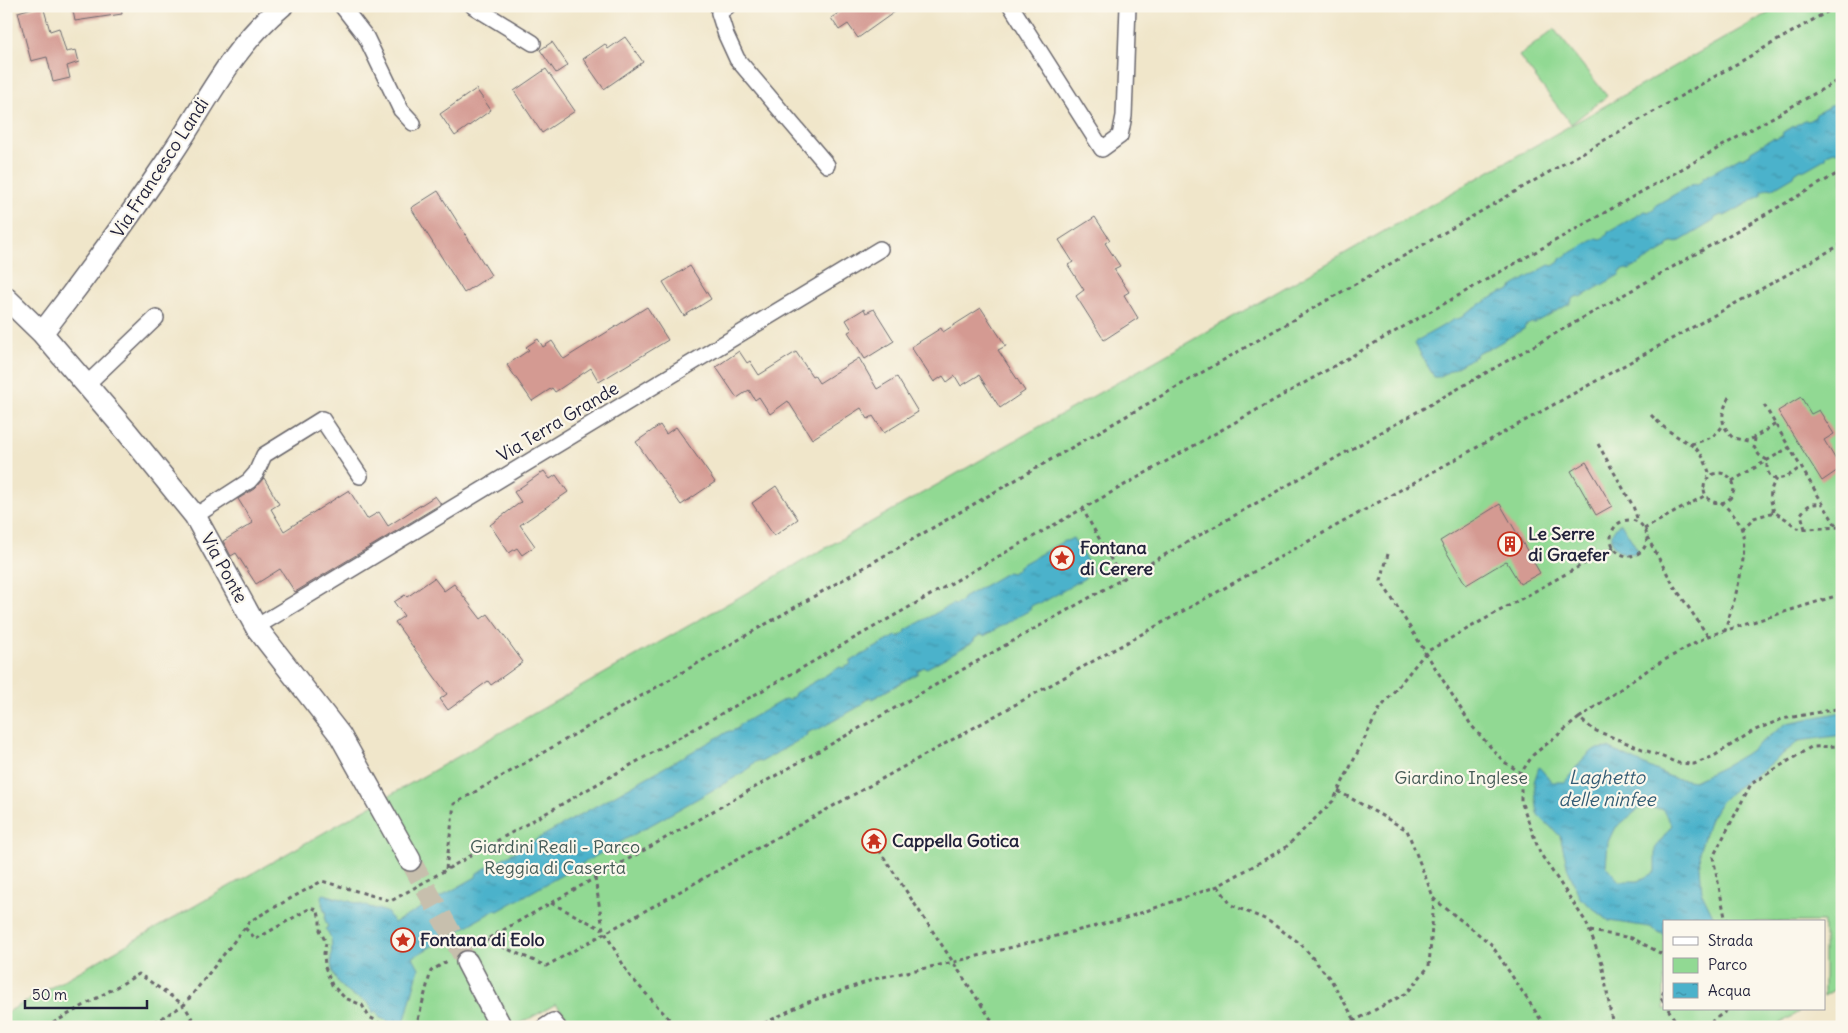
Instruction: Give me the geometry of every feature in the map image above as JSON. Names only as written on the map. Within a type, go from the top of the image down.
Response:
[{"type":"street","name":"Via Francesco Landi","points":[[42,333],[113,240],[173,153],[225,69],[265,20],[282,6]]},
{"type":"street","points":[[342,6],[366,37],[401,110],[413,123]]},
{"type":"street","points":[[473,6],[533,43]]},
{"type":"street","points":[[728,6],[719,13],[726,35],[738,59],[827,164]]},
{"type":"street","points":[[1011,6],[1102,149],[1120,136],[1124,116],[1128,6]]},
{"type":"street","name":"Via Terra Grande","points":[[256,627],[880,249]]},
{"type":"street","name":"Via Ponte","points":[[6,298],[42,333],[127,432],[195,516],[256,627],[340,735],[410,860]]},
{"type":"street","points":[[86,385],[156,318]]},
{"type":"street","points":[[195,516],[249,480],[256,473],[264,455],[322,418],[360,476]]},
{"type":"street","points":[[464,956],[501,1027]]},
{"type":"path","points":[[446,869],[454,804],[1836,6]]},
{"type":"path","points":[[146,1027],[184,1005],[250,922],[322,881],[391,901],[1842,78]]},
{"type":"path","points":[[416,1027],[431,971],[464,956],[486,940],[1842,171]]},
{"type":"path","points":[[486,940],[546,966],[604,931],[1842,244]]},
{"type":"path","points":[[1691,444],[1708,440],[1718,434],[1723,425],[1723,410],[1729,396]]},
{"type":"path","points":[[1764,404],[1835,524],[1841,527]]},
{"type":"path","points":[[1651,415],[1669,431],[1700,451],[1710,476]]},
{"type":"path","points":[[1723,425],[1733,438],[1748,441],[1776,424]]},
{"type":"path","points":[[1755,438],[1754,447],[1759,455],[1767,460]]},
{"type":"path","points":[[1598,444],[1633,506],[1638,522],[1644,529],[1674,586],[1708,636]]},
{"type":"path","points":[[1732,481],[1790,447]]},
{"type":"path","points":[[1767,460],[1767,470],[1771,478],[1777,479],[1786,476],[1801,467]]},
{"type":"path","points":[[1722,473],[1732,481],[1734,485],[1729,498],[1721,502],[1712,501],[1706,495],[1704,485],[1710,476],[1722,473]]},
{"type":"path","points":[[1774,512],[1770,498],[1772,486],[1777,479]]},
{"type":"path","points":[[1644,529],[1706,495]]},
{"type":"path","points":[[1721,502],[1736,517],[1742,529],[1744,552],[1737,590],[1725,631]]},
{"type":"path","points":[[1805,529],[1801,514],[1806,507],[1812,503],[1823,504]]},
{"type":"path","points":[[1082,508],[1122,579]]},
{"type":"path","points":[[1742,529],[1754,518],[1774,512],[1797,528],[1841,527]]},
{"type":"path","points":[[1638,522],[1626,520],[1616,525],[1611,536],[1614,547],[1623,554],[1634,555],[1644,548],[1647,537]]},
{"type":"path","points":[[757,1027],[803,1004],[878,978],[954,962],[1123,919],[1218,886],[1284,848],[1333,801],[1379,710],[1426,652],[1614,547]]},
{"type":"path","points":[[1388,554],[1381,581],[1471,725],[1502,761],[1522,773]]},
{"type":"path","points":[[1612,1027],[1602,963],[1586,922],[1540,853],[1521,801],[1522,773],[1533,755],[1579,718],[1652,668],[1708,636],[1842,594]]},
{"type":"path","points":[[1579,718],[1594,730],[1668,760],[1694,764],[1714,756],[1753,731],[1782,719],[1842,708]]},
{"type":"path","points":[[1728,920],[1713,857],[1752,784],[1811,747],[1842,746]]},
{"type":"path","points":[[1338,792],[1407,830],[1434,899],[1429,966],[1407,993],[1354,1021],[1347,1027]]},
{"type":"path","points":[[879,850],[996,1027]]},
{"type":"path","points":[[595,878],[604,931],[629,974],[670,1020],[682,1027]]},
{"type":"path","points":[[1218,886],[1231,905],[1267,920],[1301,944],[1331,980],[1359,1027]]},
{"type":"path","points":[[1434,899],[1491,944],[1543,1023],[1551,1027]]},
{"type":"path","points":[[551,903],[604,931]]},
{"type":"path","points":[[245,928],[256,939],[307,910],[313,908],[318,911],[320,930],[326,943],[324,953],[325,968],[332,985],[345,998],[362,1005],[369,1017],[377,1021],[382,1027]]},
{"type":"path","points":[[1590,931],[1632,938],[1663,954]]},
{"type":"path","points":[[46,1027],[139,974],[184,1005],[196,1027]]},
{"type":"path","points":[[1669,1010],[1678,1025],[1684,1027]]},
{"type":"path","points":[[1704,1027],[1728,1010]]},
{"type":"green space","points":[[1781,6],[1842,6],[1842,985],[1826,995],[1826,920],[1663,920],[1663,1010],[1801,1010],[1775,1027],[575,1027],[556,1004],[514,1027],[6,1027],[6,1013]]},
{"type":"green space","points":[[1554,29],[1607,96],[1571,124],[1519,56]]},
{"type":"water","points":[[1837,102],[1842,102],[1842,149],[1827,154],[1826,158],[1805,170],[1801,169],[1794,176],[1772,189],[1769,188],[1762,191],[1762,195],[1725,216],[1721,215],[1715,218],[1714,221],[1677,243],[1674,242],[1668,245],[1667,248],[1629,270],[1626,269],[1620,272],[1619,275],[1581,297],[1578,296],[1572,299],[1571,303],[1525,326],[1524,329],[1487,350],[1477,353],[1476,356],[1439,377],[1434,377],[1415,344],[1418,340],[1455,319],[1464,316],[1465,313],[1502,292],[1512,289],[1513,286],[1549,265],[1553,266],[1560,259],[1597,238],[1601,239],[1608,232],[1645,211],[1648,212],[1655,208],[1656,205],[1693,184],[1696,185],[1703,178],[1740,157],[1743,158],[1750,154],[1751,151],[1773,138],[1776,139],[1782,136],[1783,132],[1805,120],[1808,121]]},
{"type":"water","points":[[1621,523],[1639,552],[1630,554],[1617,550],[1612,540],[1612,534]]},
{"type":"water","points":[[1073,538],[1093,571],[1086,575],[1085,578],[1040,604],[1037,603],[1031,606],[1030,610],[984,636],[981,635],[975,638],[973,642],[927,668],[924,667],[917,671],[918,673],[872,699],[869,698],[862,705],[817,730],[807,733],[806,736],[761,762],[757,761],[734,778],[413,957],[419,968],[403,1027],[391,1027],[387,1023],[389,1021],[380,1018],[376,1011],[373,1013],[368,1003],[348,992],[337,980],[332,970],[331,939],[325,929],[328,927],[325,920],[326,911],[324,911],[321,896],[324,894],[387,912],[394,923],[476,877],[477,873],[729,731],[738,728],[739,725],[785,699],[788,700],[795,693],[840,667],[843,668],[850,665],[851,661],[896,636],[899,637],[906,630],[952,604],[956,605],[963,598],[1008,572],[1012,573],[1019,566]]},
{"type":"water","name":"Laghetto delle ninfee","points":[[1842,712],[1842,735],[1799,741],[1763,770],[1731,792],[1719,804],[1710,819],[1699,852],[1702,893],[1715,920],[1663,920],[1663,934],[1650,927],[1609,921],[1580,898],[1568,869],[1560,836],[1538,815],[1534,782],[1539,767],[1552,782],[1565,782],[1582,760],[1595,749],[1608,748],[1673,778],[1694,781],[1745,754],[1787,723]],"holes":[[[1640,808],[1662,809],[1672,825],[1655,849],[1655,872],[1638,881],[1619,881],[1606,866],[1608,842],[1614,829]]]},
{"type":"building","points":[[43,6],[50,31],[59,28],[66,52],[76,50],[79,62],[67,66],[70,78],[53,82],[47,57],[31,61],[18,12]]},
{"type":"building","points":[[72,6],[121,6],[122,14],[75,21]]},
{"type":"building","points":[[849,6],[903,6],[858,38],[848,24],[839,30],[831,18]]},
{"type":"building","points":[[625,37],[643,62],[604,89],[583,59],[605,44],[608,49]]},
{"type":"building","points":[[552,42],[568,65],[556,73],[540,50]]},
{"type":"building","points":[[546,69],[575,111],[542,133],[514,91]]},
{"type":"building","points":[[476,89],[491,110],[455,136],[440,114]]},
{"type":"building","points":[[438,191],[491,275],[464,293],[411,208]]},
{"type":"building","points":[[1095,217],[1110,240],[1105,243],[1120,266],[1114,269],[1129,292],[1124,295],[1138,318],[1104,340],[1076,296],[1084,290],[1068,265],[1073,262],[1059,240]]},
{"type":"building","points":[[690,266],[711,299],[684,316],[663,282]]},
{"type":"building","points":[[647,307],[668,340],[599,382],[591,368],[555,392],[552,388],[532,401],[507,365],[529,350],[526,347],[538,339],[543,347],[552,341],[564,359]]},
{"type":"building","points":[[981,308],[1006,346],[998,350],[1025,391],[1000,408],[979,375],[961,386],[955,376],[947,382],[943,376],[934,382],[911,347],[941,328],[943,332]]},
{"type":"building","points":[[864,309],[866,313],[874,309],[894,341],[865,359],[848,332],[852,330],[846,320]]},
{"type":"building","points":[[739,351],[747,363],[750,361],[759,375],[796,352],[819,383],[859,358],[877,389],[897,377],[918,412],[884,433],[873,416],[868,419],[861,408],[812,439],[788,401],[770,414],[759,397],[755,400],[749,390],[737,398],[716,367]]},
{"type":"building","points":[[1801,397],[1811,414],[1819,410],[1834,434],[1824,440],[1841,468],[1822,481],[1778,411]]},
{"type":"building","points":[[660,425],[666,434],[676,427],[715,482],[681,505],[636,442]]},
{"type":"building","points":[[1586,462],[1612,506],[1596,515],[1571,471]]},
{"type":"building","points":[[544,471],[550,479],[556,475],[568,492],[520,525],[535,546],[522,555],[517,548],[509,553],[490,525],[521,502],[514,492]]},
{"type":"building","points":[[264,478],[279,504],[271,509],[284,531],[349,490],[367,519],[379,512],[388,526],[435,496],[441,504],[295,592],[280,569],[256,584],[236,553],[231,556],[223,541],[253,523],[238,499],[254,489]]},
{"type":"building","points":[[776,486],[798,519],[774,536],[752,503]]},
{"type":"building","points":[[1500,504],[1540,573],[1520,584],[1506,561],[1466,585],[1440,541]]},
{"type":"building","points":[[434,578],[444,591],[454,584],[481,619],[488,614],[523,662],[491,685],[488,681],[448,710],[440,699],[447,694],[395,622],[404,616],[394,602],[405,595],[407,597]]},
{"type":"tunnel","points":[[410,860],[467,962]]},
{"type":"place","name":"Le Serre di Graefer","points":[[1510,544]]},
{"type":"place","name":"Fontana di Cerere","points":[[1062,558]]},
{"type":"place","name":"Cappella Gotica","points":[[874,841]]},
{"type":"place","name":"Fontana di Eolo","points":[[403,940]]},
{"type":"park label","name":"Giardino Inglese","points":[[1461,778]]},
{"type":"park label","name":"Giardini Reali - Parco Reggia di Caserta","points":[[555,858]]}]
